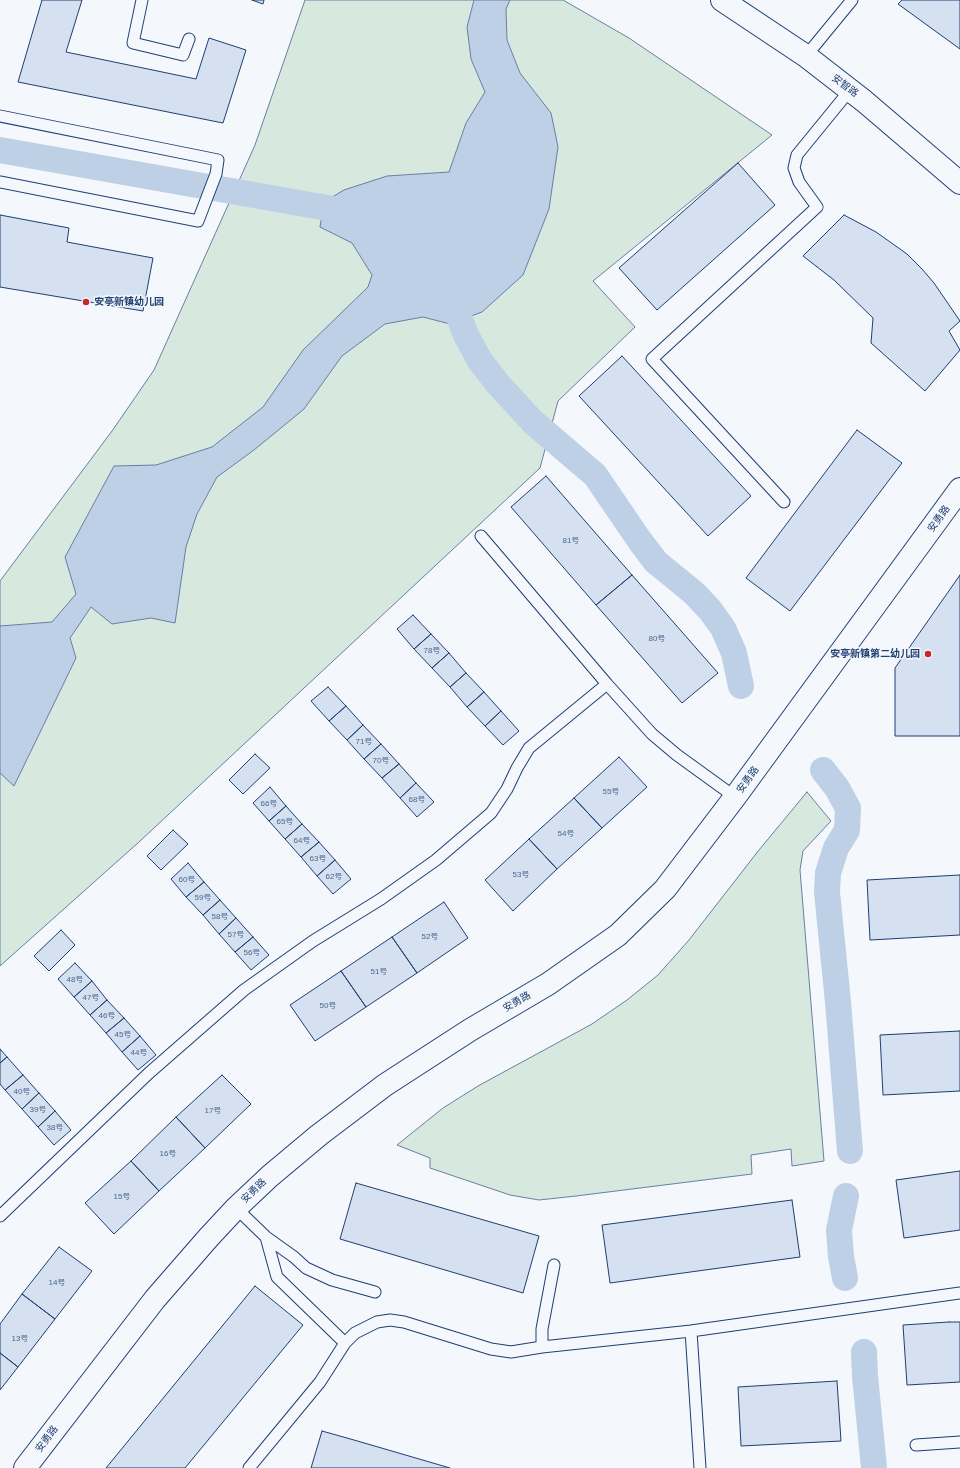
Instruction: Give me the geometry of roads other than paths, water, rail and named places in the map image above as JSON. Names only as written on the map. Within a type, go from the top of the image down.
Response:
[{"type":"street","name":"安智路","points":[[722,0],[806,56],[850,90],[930,156],[960,183]]},
{"type":"street","name":"安勇路","points":[[25,1468],[155,1299],[236,1208],[270,1176],[319,1134],[384,1086],[470,1030],[548,984],[618,935],[665,889],[735,797],[960,490]]},
{"type":"lane","points":[[142,0],[133,43],[184,55],[189,39]]},
{"type":"lane","points":[[806,56],[852,0]]},
{"type":"lane","points":[[784,502],[652,359],[817,207],[798,182],[794,168],[797,155],[850,90]]},
{"type":"lane","points":[[0,116],[218,160],[216,174],[198,220],[0,182]]},
{"type":"lane","points":[[481,536],[607,684],[657,738],[677,755],[735,797]]},
{"type":"lane","points":[[0,1216],[148,1073],[244,990],[313,941],[381,899],[436,860],[491,813],[507,789],[529,748],[607,684]]},
{"type":"lane","points":[[236,1208],[266,1237],[294,1257],[306,1268],[332,1280],[375,1292]]},
{"type":"lane","points":[[266,1237],[277,1277],[345,1343]]},
{"type":"lane","points":[[542,1347],[542,1329],[554,1265]]},
{"type":"lane","points":[[250,1468],[320,1382],[345,1343],[355,1332],[377,1322],[390,1320],[404,1322],[491,1349],[511,1352],[542,1347],[691,1331],[960,1293]]},
{"type":"lane","points":[[691,1331],[700,1468]]},
{"type":"lane","points":[[916,1444],[960,1442]]},
{"type":"water","points":[[474,0],[510,0],[506,9],[507,40],[520,73],[551,113],[558,147],[549,209],[523,275],[482,312],[450,324],[423,317],[385,324],[342,356],[304,409],[254,450],[217,477],[197,514],[186,547],[175,623],[151,618],[112,624],[91,607],[70,638],[76,658],[14,786],[0,773],[0,626],[52,622],[76,594],[65,557],[114,466],[156,465],[212,447],[263,407],[303,350],[368,287],[372,275],[352,243],[320,227],[324,202],[344,190],[387,176],[449,172],[466,123],[485,92],[471,59],[467,27]]},
{"type":"waterway","points":[[0,150],[344,211]]},
{"type":"waterway","points":[[453,301],[466,335],[480,361],[498,384],[533,422],[595,475],[656,562],[694,593],[710,610],[723,628],[734,653],[741,686]]},
{"type":"waterway","points":[[823,770],[837,788],[848,808],[847,830],[836,848],[828,873],[827,892],[838,1002],[850,1151]]},
{"type":"waterway","points":[[845,1278],[841,1257],[839,1230],[846,1196]]},
{"type":"waterway","points":[[864,1352],[874,1468]]},
{"type":"place","name":"安亭新镇幼儿园","points":[[86,302]]},
{"type":"place","name":"安亭新镇第二幼儿园","points":[[928,654]]}]
